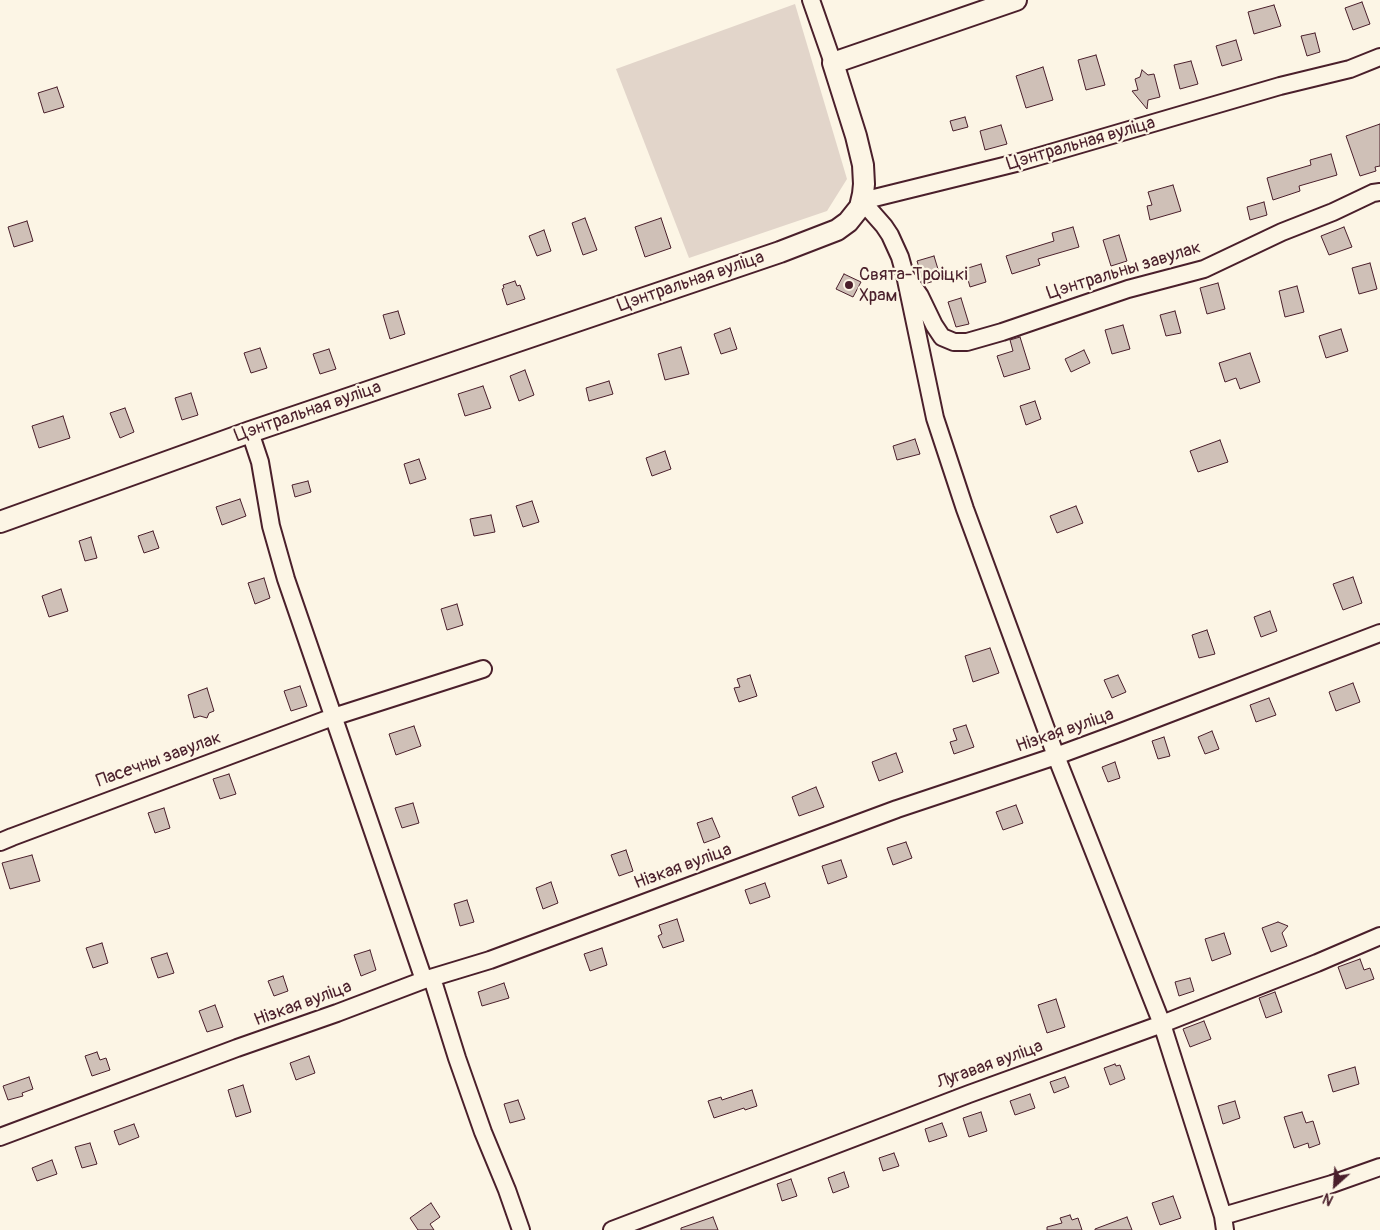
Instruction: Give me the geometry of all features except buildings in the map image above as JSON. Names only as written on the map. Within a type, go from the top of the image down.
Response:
[{"type":"main road","points":[[862,201],[864,184],[862,157],[833,63],[1016,0]]},
{"type":"main road","name":"Цэнтральная вуліца","points":[[0,522],[250,432],[831,234],[848,222],[856,213],[862,201]]},
{"type":"street","points":[[811,0],[833,63]]},
{"type":"street","name":"Цэнтральная вуліца","points":[[862,201],[1016,163],[1280,86],[1350,69],[1380,57]]},
{"type":"street","name":"Цэнтральны завулак","points":[[905,275],[920,296],[942,337],[954,342],[967,342],[1128,289],[1204,268],[1282,232],[1380,192]]},
{"type":"street","points":[[862,201],[890,235],[900,257],[935,418],[965,509],[1056,756],[1162,1024],[1224,1223],[1380,1167]]},
{"type":"street","points":[[250,432],[260,462],[270,526],[286,579],[333,717],[456,1058],[521,1230]]},
{"type":"street","name":"Нізкая вуліца","points":[[0,1137],[237,1048],[428,979],[490,960],[897,809],[1056,756],[1380,633]]},
{"type":"street","name":"Пасечны завулак","points":[[0,842],[333,717],[483,669]]},
{"type":"street","name":"Лугавая вуліца","points":[[612,1230],[968,1094],[1162,1024],[1380,936]]},
{"type":"shaded area","points":[[795,4],[847,179],[827,211],[689,258],[616,69]]},
{"type":"place","name":"Свята-Троіцкі Храм","points":[[849,285]]}]
